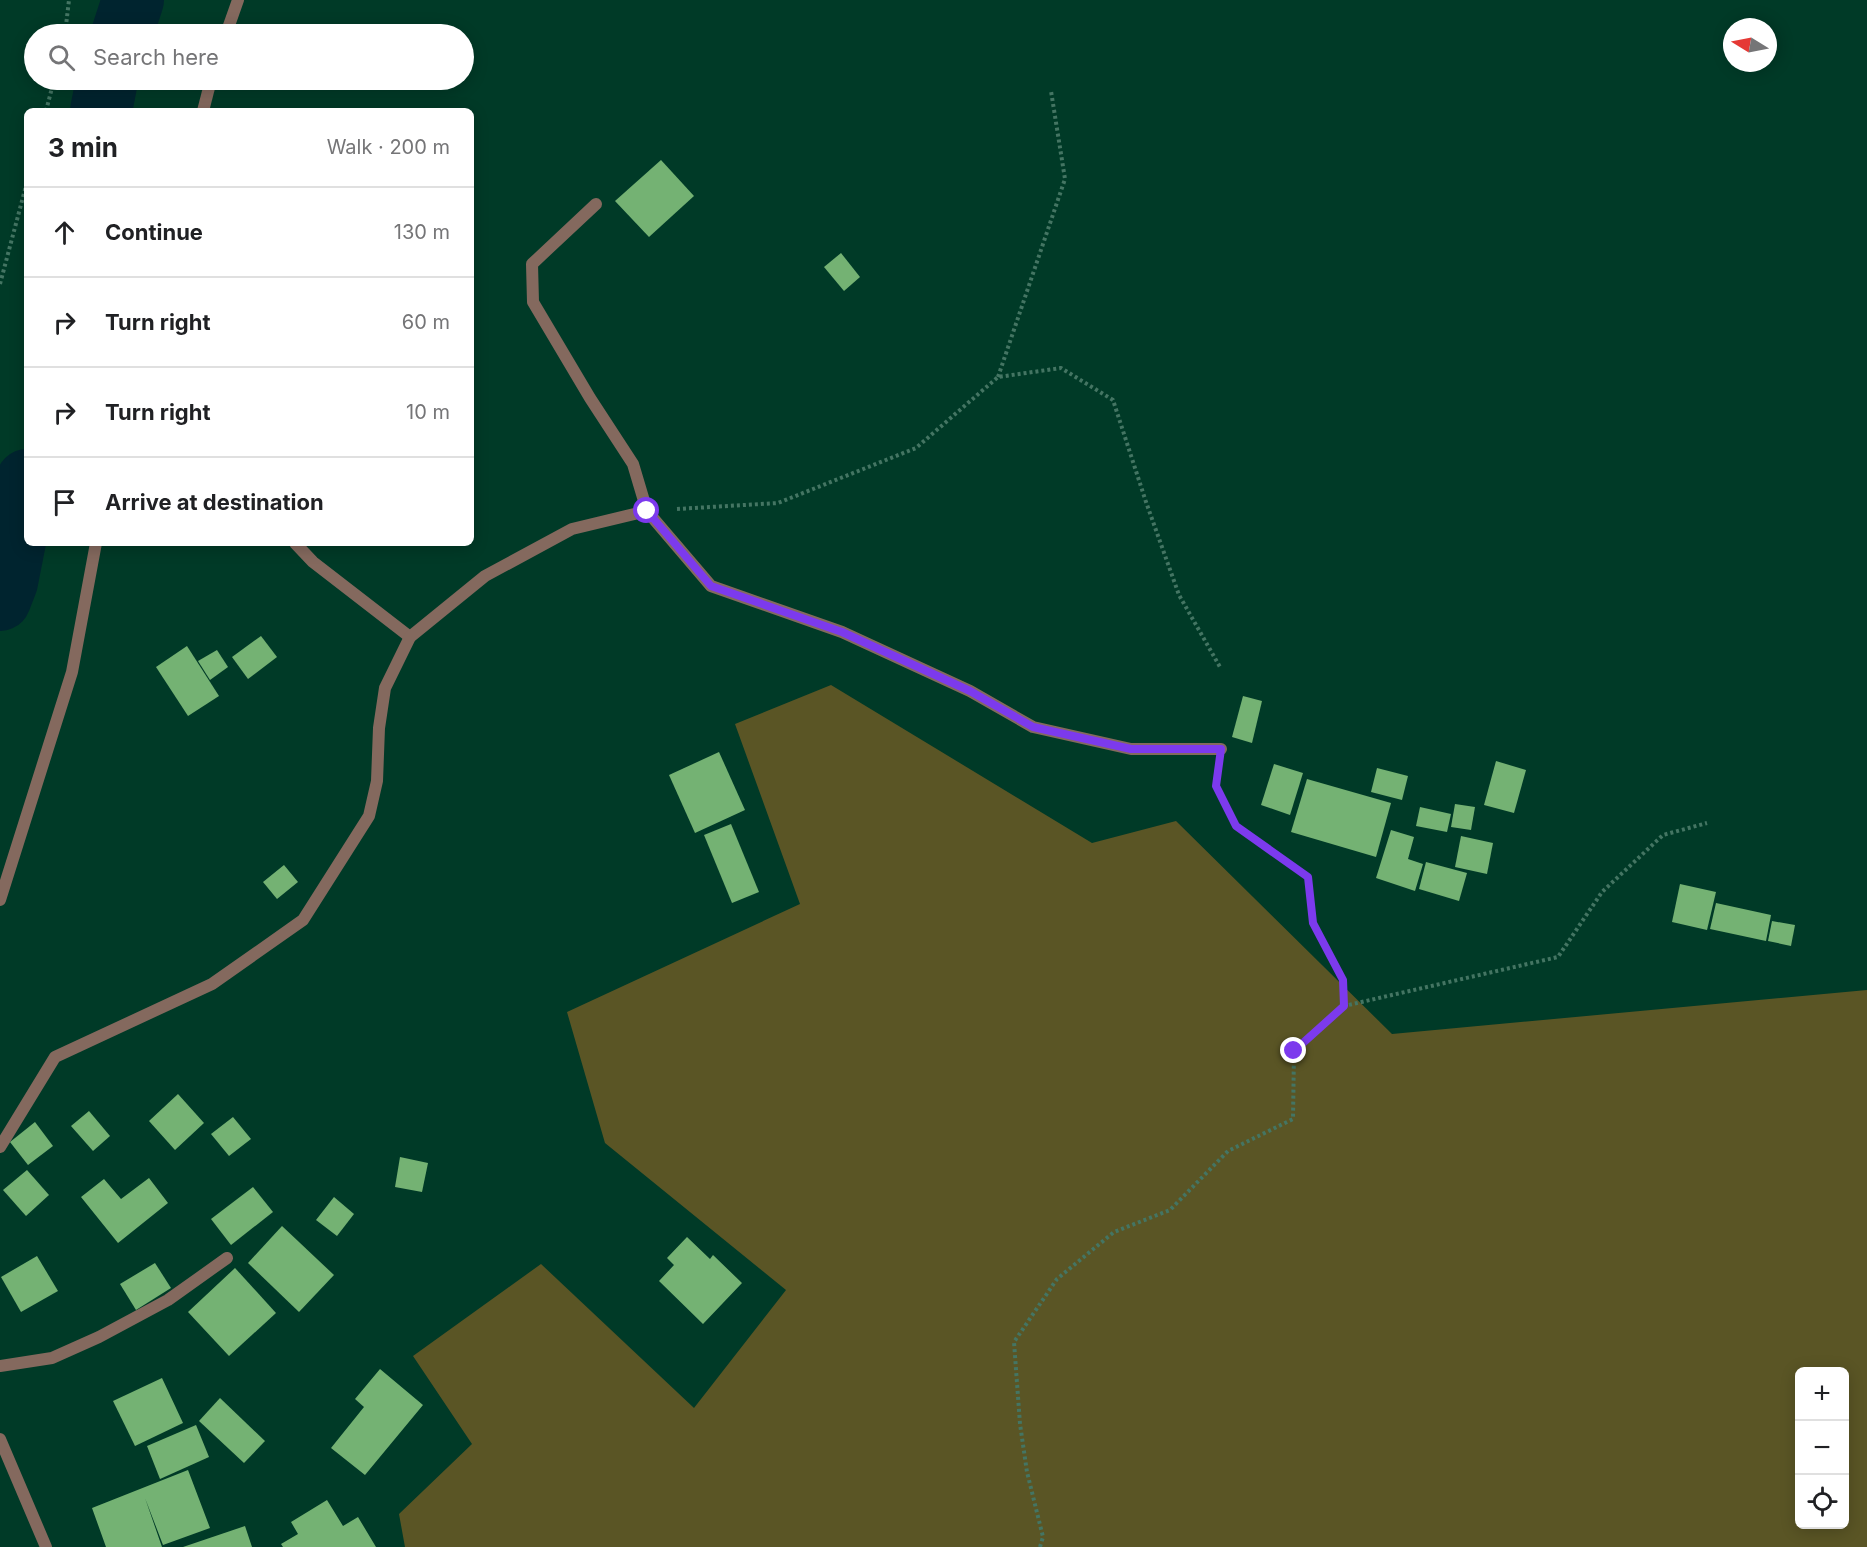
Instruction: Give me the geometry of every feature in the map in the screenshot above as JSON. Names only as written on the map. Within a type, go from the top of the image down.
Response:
[{"type":"street","points":[[230,24],[238,0]]},
{"type":"street","points":[[204,108],[208,90]]},
{"type":"street","points":[[596,204],[532,264],[533,302],[590,398],[633,464],[647,511],[711,586],[842,632],[970,691],[1033,727],[1131,749],[1221,749]]},
{"type":"street","points":[[0,1147],[56,1057],[212,984],[303,920],[369,816],[377,781],[379,728],[385,688],[410,638],[495,570],[572,529],[647,511]]},
{"type":"street","points":[[0,900],[72,672],[95,546]]},
{"type":"street","points":[[298,546],[313,562],[410,638]]},
{"type":"street","points":[[0,1366],[52,1358],[99,1336],[168,1300],[227,1258]]},
{"type":"street","points":[[0,1439],[46,1547]]},
{"type":"path","points":[[66,24],[69,0]]},
{"type":"path","points":[[47,108],[51,90]]},
{"type":"path","points":[[647,511],[778,503],[916,448],[998,376],[1065,178],[1051,92]]},
{"type":"path","points":[[0,284],[24,193]]},
{"type":"path","points":[[998,376],[1061,368],[1113,400],[1179,595],[1220,667]]},
{"type":"path","points":[[1221,749],[1216,786],[1236,826],[1308,877],[1313,923],[1343,980],[1344,1006]]},
{"type":"path","points":[[1040,1547],[1043,1537],[1027,1472],[1020,1424],[1014,1342],[1057,1279],[1114,1232],[1170,1210],[1228,1151],[1293,1119],[1294,1051],[1344,1006],[1557,957],[1602,892],[1663,835],[1707,824]]},
{"type":"shaded area","points":[[831,685],[1092,843],[1176,821],[1392,1034],[1867,990],[1867,1547],[405,1547],[399,1514],[472,1444],[413,1356],[541,1264],[694,1408],[786,1290],[605,1143],[567,1012],[800,904],[735,724]]},
{"type":"building","points":[[661,160],[694,196],[649,237],[615,201]]},
{"type":"building","points":[[841,253],[860,277],[844,291],[824,267]]},
{"type":"building","points":[[261,636],[277,657],[248,679],[232,657]]},
{"type":"building","points":[[187,646],[219,696],[188,716],[156,667]]},
{"type":"building","points":[[217,650],[228,667],[210,680],[198,661]]},
{"type":"building","points":[[1243,696],[1262,701],[1252,743],[1232,737]]},
{"type":"building","points":[[719,752],[745,810],[695,833],[669,775]]},
{"type":"building","points":[[1496,761],[1526,770],[1514,813],[1484,805]]},
{"type":"building","points":[[1274,764],[1303,773],[1290,815],[1261,805]]},
{"type":"building","points":[[1377,768],[1408,776],[1402,800],[1371,792]]},
{"type":"building","points":[[1307,779],[1391,803],[1376,857],[1291,832]]},
{"type":"building","points":[[1455,804],[1475,807],[1471,830],[1451,827]]},
{"type":"building","points":[[1420,807],[1451,814],[1447,832],[1416,826]]},
{"type":"building","points":[[731,824],[759,892],[732,903],[704,835]]},
{"type":"building","points":[[1391,830],[1414,837],[1408,859],[1423,864],[1415,891],[1376,878]]},
{"type":"building","points":[[1461,836],[1493,843],[1487,874],[1455,867]]},
{"type":"building","points":[[1426,862],[1467,873],[1459,901],[1419,889]]},
{"type":"building","points":[[284,865],[298,882],[277,899],[263,882]]},
{"type":"building","points":[[1680,884],[1716,892],[1707,930],[1672,922]]},
{"type":"building","points":[[1716,903],[1771,915],[1766,941],[1710,929]]},
{"type":"building","points":[[1772,921],[1795,925],[1791,946],[1768,941]]},
{"type":"building","points":[[178,1094],[204,1123],[175,1150],[149,1121]]},
{"type":"building","points":[[89,1111],[110,1136],[93,1151],[71,1126]]},
{"type":"building","points":[[233,1117],[251,1139],[229,1156],[211,1134]]},
{"type":"building","points":[[35,1122],[53,1146],[28,1165],[10,1142]]},
{"type":"building","points":[[400,1157],[428,1163],[422,1192],[395,1187]]},
{"type":"building","points":[[27,1170],[49,1195],[26,1216],[3,1190]]},
{"type":"building","points":[[149,1178],[168,1203],[118,1243],[81,1197],[104,1179],[121,1199]]},
{"type":"building","points":[[253,1187],[273,1212],[231,1245],[211,1219]]},
{"type":"building","points":[[334,1197],[354,1214],[337,1236],[316,1220]]},
{"type":"building","points":[[282,1226],[334,1275],[299,1312],[248,1263]]},
{"type":"building","points":[[687,1237],[710,1259],[713,1255],[742,1283],[703,1324],[659,1281],[674,1265],[667,1258]]},
{"type":"building","points":[[37,1256],[58,1291],[21,1312],[1,1277]]},
{"type":"building","points":[[155,1263],[171,1288],[136,1310],[120,1284]]},
{"type":"building","points":[[235,1268],[276,1313],[229,1356],[188,1312]]},
{"type":"building","points":[[380,1369],[423,1405],[365,1475],[331,1448],[364,1407],[355,1399]]},
{"type":"building","points":[[162,1378],[183,1423],[135,1446],[113,1401]]},
{"type":"building","points":[[220,1398],[265,1441],[244,1463],[199,1421]]},
{"type":"building","points":[[196,1425],[209,1457],[160,1479],[147,1446]]},
{"type":"building","points":[[188,1470],[210,1528],[163,1545],[145,1498],[162,1547],[106,1547],[92,1508]]},
{"type":"building","points":[[327,1500],[343,1526],[358,1517],[376,1547],[283,1547],[281,1544],[298,1534],[291,1522]]},
{"type":"building","points":[[245,1526],[252,1547],[183,1547]]},
{"type":"waterway","points":[[125,24],[133,0]]},
{"type":"waterway","points":[[102,108],[105,90]]},
{"type":"waterway","points":[[0,600],[7,582],[24,495]]},
{"type":"route","points":[[647,511],[711,586],[842,632],[970,691],[1033,727],[1131,749],[1221,749],[1216,786],[1236,826],[1308,877],[1313,923],[1343,980],[1344,1006],[1294,1051]]}]
